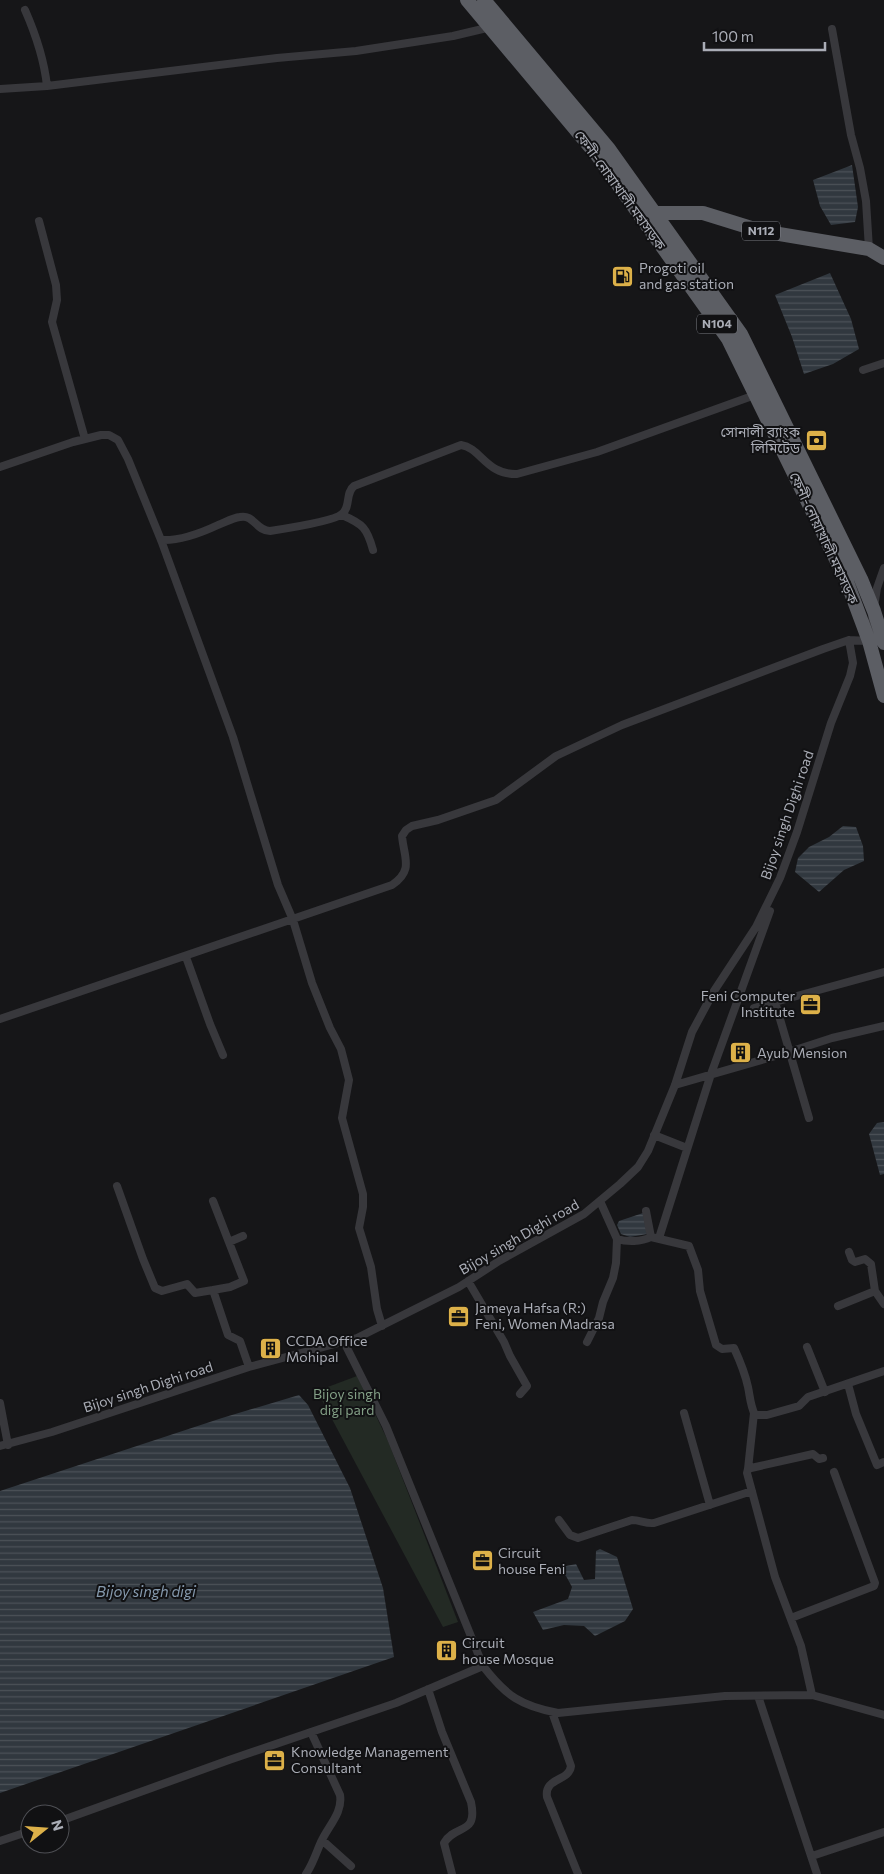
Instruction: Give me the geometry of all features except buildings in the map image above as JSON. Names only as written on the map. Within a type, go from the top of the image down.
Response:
[{"type":"highway","name":"ফেনী-নোয়াখালী মহাসড়ক","points":[[467,0],[598,156],[728,339],[847,582],[869,641],[884,696]]},
{"type":"highway","name":"ফেনী-নোয়াখালী মহাসড়ক","points":[[484,0],[609,149],[741,334],[861,579],[884,643]]},
{"type":"highway","name":"N112","points":[[637,211],[656,214],[703,213],[761,231],[869,249],[884,258]]},
{"type":"street","points":[[25,10],[37,39],[47,86]]},
{"type":"street","points":[[0,89],[47,86],[277,58],[356,51],[454,36],[491,27]]},
{"type":"street","points":[[832,29],[851,135],[863,184],[869,249]]},
{"type":"street","points":[[38,221],[56,285],[57,300],[52,322],[85,439]]},
{"type":"street","points":[[863,370],[884,363]]},
{"type":"street","points":[[342,515],[347,506],[349,492],[354,486],[454,447],[467,446],[491,467],[508,474],[517,474],[597,452],[755,395]]},
{"type":"street","points":[[0,467],[85,439],[109,434],[118,440],[128,459],[233,737],[278,885],[293,920],[312,983],[330,1028],[341,1049],[349,1080],[342,1118],[363,1194],[363,1207],[359,1228],[371,1266],[377,1309],[382,1326]]},
{"type":"street","points":[[160,540],[168,541],[205,531],[239,517],[252,519],[260,528],[270,532],[342,515],[361,524],[368,532],[373,550]]},
{"type":"street","points":[[0,1019],[392,885],[402,878],[406,866],[402,836],[412,826],[438,820],[496,800],[556,756],[622,725],[849,640],[869,641],[877,588],[884,568]]},
{"type":"street","name":"Bijoy singh Dighi road","points":[[4,1445],[52,1432],[250,1367],[344,1342],[382,1326],[468,1281],[584,1214],[638,1167],[648,1151],[675,1084],[692,1032],[714,991],[756,927],[780,878],[797,832],[831,723],[850,676],[854,662],[849,640]]},
{"type":"street","points":[[655,1237],[688,1148],[711,1074],[757,949],[764,923],[773,904]]},
{"type":"street","points":[[186,957],[223,1056]]},
{"type":"street","points":[[754,1008],[884,972]]},
{"type":"street","points":[[776,1002],[809,1118]]},
{"type":"street","points":[[675,1084],[832,1038],[884,1026]]},
{"type":"street","points":[[654,1135],[688,1148]]},
{"type":"street","points":[[118,1186],[142,1259],[155,1288],[162,1291],[186,1284],[195,1293],[230,1287],[244,1281],[214,1202]]},
{"type":"street","points":[[587,1342],[599,1318],[603,1302],[613,1278],[616,1263],[617,1238],[600,1201]]},
{"type":"street","points":[[646,1211],[655,1237]]},
{"type":"street","points":[[229,1242],[243,1236]]},
{"type":"street","points":[[617,1238],[626,1241],[655,1237],[689,1246],[698,1270],[700,1291],[716,1345],[722,1349],[734,1348],[744,1369],[754,1413],[748,1470],[752,1491],[775,1577],[801,1646],[812,1695]]},
{"type":"street","points":[[849,1252],[852,1260],[855,1262],[865,1259],[871,1264],[875,1291],[884,1304]]},
{"type":"street","points":[[468,1281],[504,1342],[527,1386],[520,1394]]},
{"type":"street","points":[[213,1290],[228,1335],[240,1341],[250,1367]]},
{"type":"street","points":[[838,1306],[875,1291]]},
{"type":"street","points":[[344,1342],[386,1426],[483,1666],[495,1682],[516,1700],[536,1709],[558,1713],[725,1696],[812,1695],[884,1715]]},
{"type":"street","points":[[807,1347],[825,1392]]},
{"type":"street","points":[[754,1413],[755,1415],[767,1415],[799,1406],[808,1397],[884,1371]]},
{"type":"street","points":[[848,1384],[856,1414],[877,1465],[884,1462]]},
{"type":"street","points":[[0,1404],[4,1445]]},
{"type":"street","points":[[684,1413],[710,1505]]},
{"type":"street","points":[[748,1470],[813,1454],[823,1458]]},
{"type":"street","points":[[791,1618],[874,1586],[875,1583],[834,1472]]},
{"type":"street","points":[[559,1520],[570,1535],[578,1538],[632,1520],[648,1524],[654,1523],[752,1491]]},
{"type":"street","points":[[70,1818],[396,1703],[483,1666]]},
{"type":"street","points":[[428,1689],[442,1732],[473,1812],[473,1818],[467,1827],[447,1839],[444,1843],[452,1874]]},
{"type":"street","points":[[758,1696],[817,1874]]},
{"type":"street","points":[[552,1712],[571,1766],[568,1773],[548,1785],[546,1791],[578,1874]]},
{"type":"street","points":[[306,1874],[338,1812],[341,1802],[340,1795],[311,1732]]},
{"type":"street","points":[[812,1856],[884,1832]]},
{"type":"street","points":[[0,1842],[20,1835]]},
{"type":"street","points":[[322,1840],[351,1866]]},
{"type":"green space","name":"Bijoy singh digi pard","points":[[357,1376],[388,1441],[458,1622],[443,1627],[317,1391]]},
{"type":"water","points":[[852,165],[858,207],[855,222],[831,225],[820,206],[813,180]]},
{"type":"water","points":[[830,273],[851,319],[859,349],[833,364],[804,374],[775,295]]},
{"type":"water","points":[[843,826],[856,827],[863,846],[864,861],[844,870],[819,892],[795,872],[798,858],[809,847],[829,837]]},
{"type":"water","points":[[884,1122],[884,1174],[880,1175],[869,1134],[877,1123]]},
{"type":"water","points":[[643,1213],[647,1234],[630,1237],[621,1234],[617,1225],[619,1221]]},
{"type":"water","name":"Bijoy singh digi","points":[[299,1395],[308,1405],[350,1488],[383,1588],[394,1657],[0,1793],[0,1491],[222,1418]]},
{"type":"water","points":[[600,1549],[617,1557],[633,1609],[625,1621],[595,1636],[584,1626],[564,1625],[543,1630],[533,1612],[568,1599],[572,1587],[566,1576],[555,1573],[561,1567],[576,1564],[584,1580],[595,1579],[596,1551]]},
{"type":"place","name":"Progoti oil and gas station","points":[[623,276]]},
{"type":"place","name":"সোনালী ব্যাংক লিমিটেড","points":[[816,440]]},
{"type":"place","name":"Feni Computer Institute","points":[[811,1004]]},
{"type":"place","name":"Ayub Mension","points":[[741,1053]]},
{"type":"place","name":"Jameya Hafsa (R:) Feni, Women Madrasa","points":[[459,1316]]},
{"type":"place","name":"CCDA Office Mohipal","points":[[270,1349]]},
{"type":"place","name":"Circuit house Feni","points":[[482,1561]]},
{"type":"place","name":"Circuit house Mosque","points":[[446,1651]]},
{"type":"place","name":"Knowledge Management Consultant","points":[[275,1760]]}]
